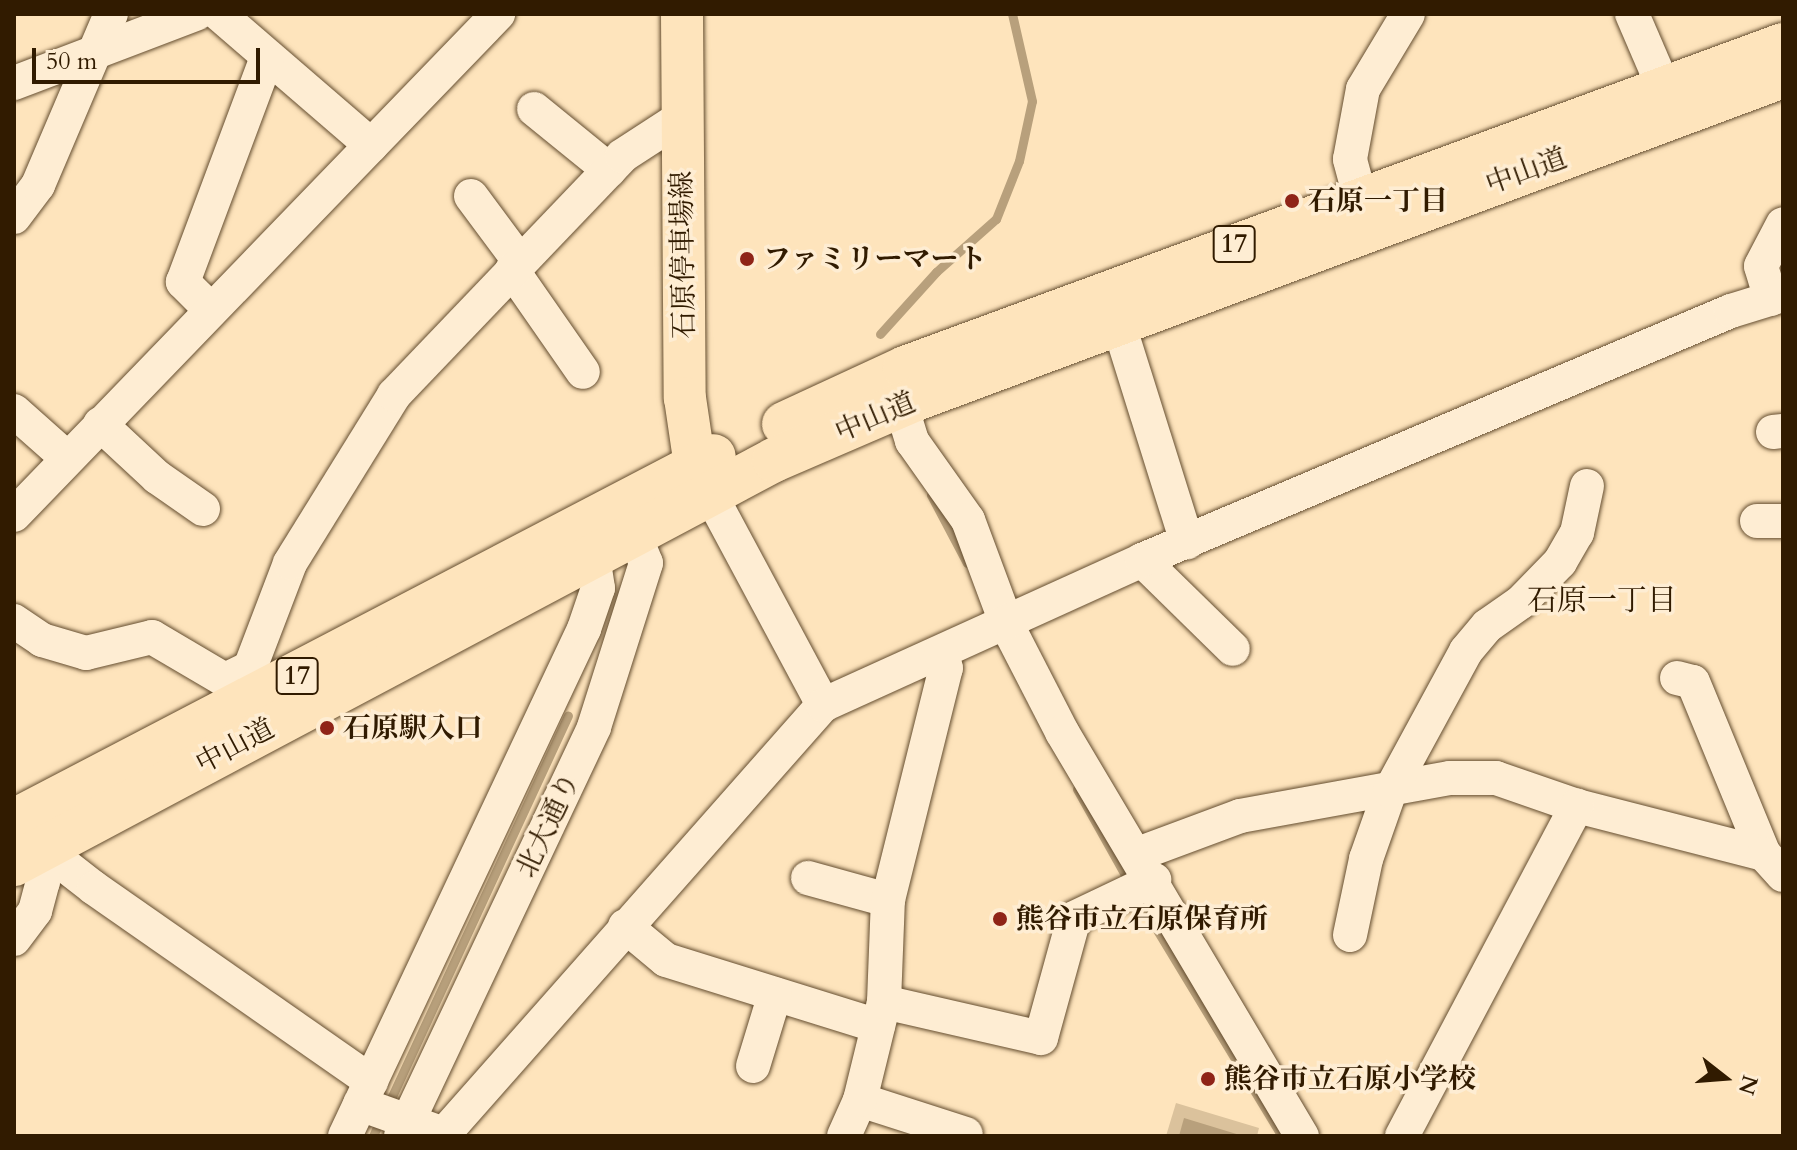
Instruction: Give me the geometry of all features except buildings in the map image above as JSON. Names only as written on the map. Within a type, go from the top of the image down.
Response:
[{"type":"highway","name":"中山道","points":[[702,479],[1118,322],[1670,101],[1783,45]]},
{"type":"highway","name":"中山道","points":[[21,839],[702,479],[905,368],[1360,197],[1670,101],[1783,77]]},
{"type":"highway","name":"中山道","points":[[21,839],[257,681],[585,541]]},
{"type":"main road","name":"石原停車場線","points":[[682,14],[685,398],[702,479]]},
{"type":"street","points":[[14,217],[38,185],[99,50],[111,14]]},
{"type":"street","points":[[16,73],[99,50],[196,14]]},
{"type":"street","points":[[219,14],[371,145]]},
{"type":"street","points":[[14,515],[498,14]]},
{"type":"street","points":[[1360,197],[1350,159],[1363,89],[1408,14]]},
{"type":"street","points":[[1632,14],[1670,101]]},
{"type":"street","points":[[211,310],[183,282],[267,57]]},
{"type":"street","points":[[534,109],[609,170]]},
{"type":"street","points":[[14,621],[42,640],[86,653],[152,637],[225,680],[257,681],[290,563],[394,395],[609,170],[682,117]]},
{"type":"street","points":[[471,196],[583,372]]},
{"type":"street","points":[[21,839],[365,1092],[405,1128],[446,1135],[625,926],[823,705],[941,654],[1142,560],[1777,297],[1761,266],[1783,224]]},
{"type":"street","points":[[1118,322],[1187,542]]},
{"type":"street","points":[[901,405],[912,441],[968,520],[997,628],[1146,867],[1302,1136]]},
{"type":"street","points":[[14,411],[67,458]]},
{"type":"street","points":[[100,424],[157,477],[203,509]]},
{"type":"street","points":[[702,479],[823,705]]},
{"type":"street","points":[[1350,935],[1366,859],[1390,791],[1466,651],[1487,626],[1521,602],[1560,562],[1577,533],[1587,486]]},
{"type":"street","name":"北大通り","points":[[405,1128],[594,727],[646,563],[628,518]]},
{"type":"street","name":"北大通り","points":[[345,1136],[584,629],[598,588],[585,541]]},
{"type":"street","points":[[1142,560],[1233,649]]},
{"type":"street","points":[[844,1136],[860,1100],[881,1014],[888,900],[944,682],[946,668],[941,654]]},
{"type":"street","points":[[1677,678],[1693,682],[1774,864]]},
{"type":"street","points":[[625,926],[666,960],[775,994],[881,1014],[1041,1038],[1074,918],[1146,867],[1240,816],[1450,778],[1496,778],[1577,806],[1774,864]]},
{"type":"street","points":[[1402,1136],[1577,806]]},
{"type":"street","points":[[14,939],[35,911],[43,882],[21,839]]},
{"type":"street","points":[[808,878],[888,900]]},
{"type":"street","points":[[753,1066],[775,994]]},
{"type":"street","points":[[860,1100],[966,1134]]},
{"type":"shaded area","points":[[1176,1103],[1259,1128],[1257,1136],[1166,1136]]},
{"type":"shaded area","points":[[1184,1118],[1243,1136],[1179,1136]]},
{"type":"waterway","points":[[880,334],[936,272],[996,219],[1019,161],[1032,101],[1012,14]]},
{"type":"waterway","points":[[931,495],[967,563]]},
{"type":"waterway","points":[[388,1105],[568,716]]},
{"type":"waterway","points":[[1077,789],[1130,884]]},
{"type":"waterway","points":[[1137,897],[1282,1136]]},
{"type":"waterway","points":[[373,1136],[381,1118]]},
{"type":"place","name":"石原一丁目","points":[[1292,201]]},
{"type":"place","name":"ファミリーマート","points":[[747,259]]},
{"type":"place","name":"石原駅入口","points":[[327,728]]},
{"type":"place","name":"熊谷市立石原保育所","points":[[1000,919]]},
{"type":"place","name":"熊谷市立石原小学校","points":[[1208,1079]]},
{"type":"district","name":"石原一丁目","points":[[1602,601]]}]
